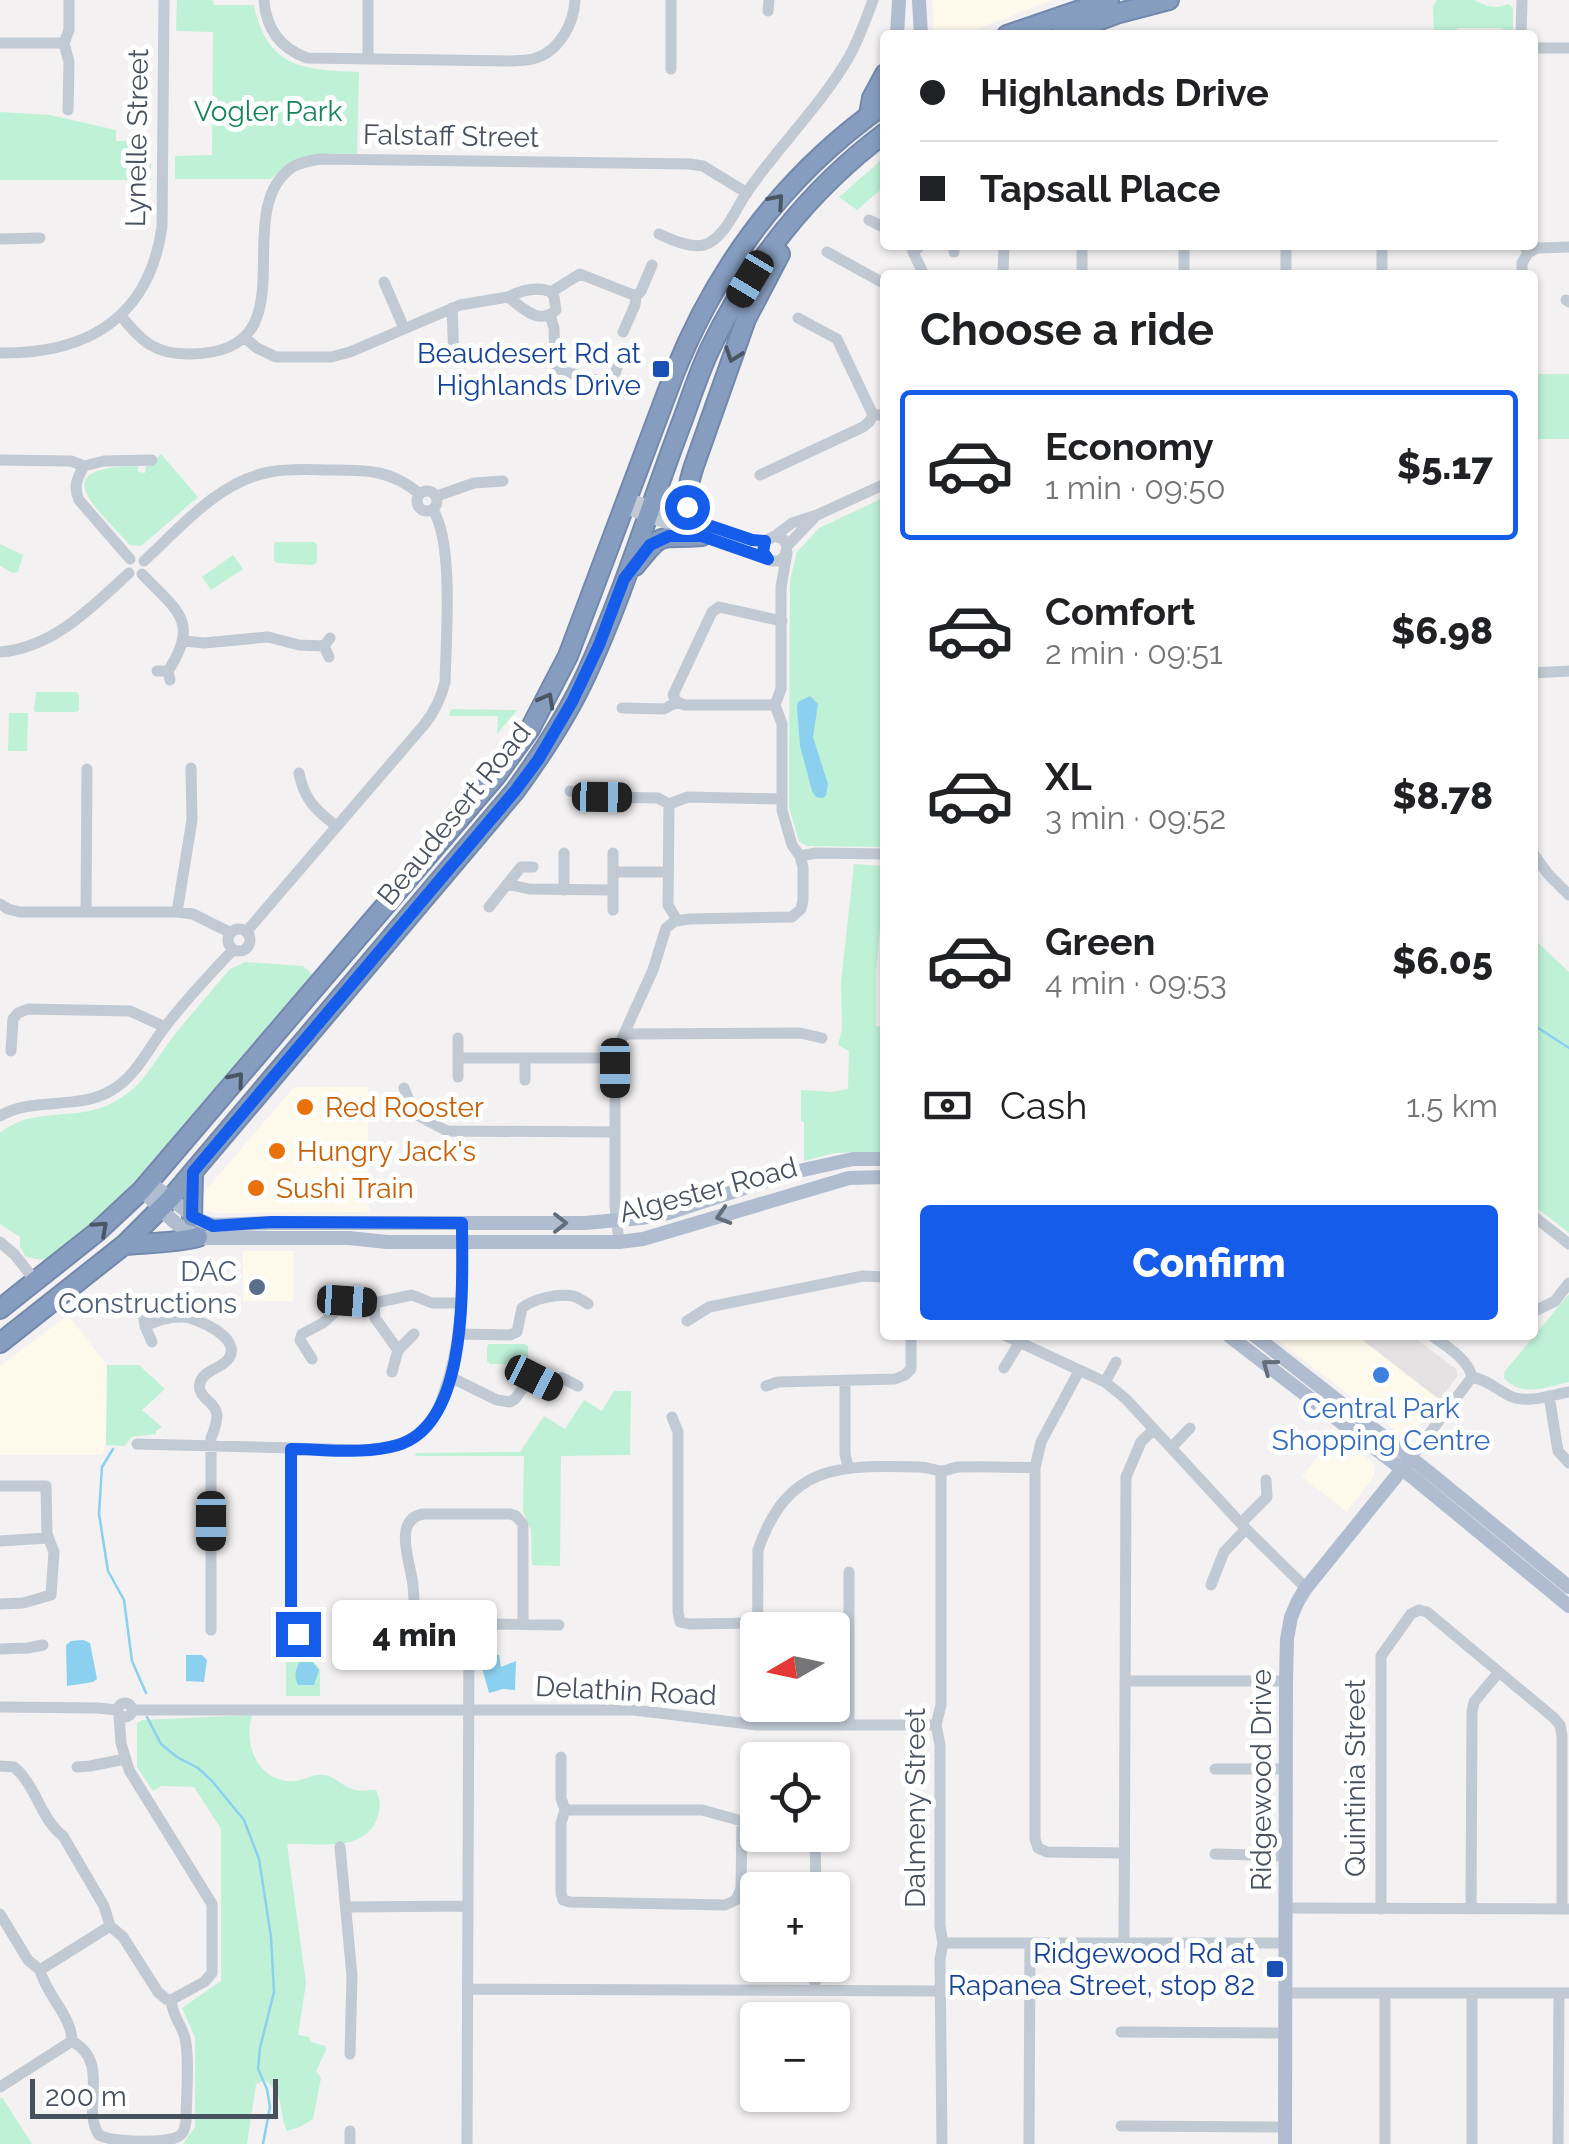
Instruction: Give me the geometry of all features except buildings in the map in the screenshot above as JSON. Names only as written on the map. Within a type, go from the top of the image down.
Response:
[{"type":"highway","points":[[1022,30],[1108,0]]},
{"type":"highway","points":[[1072,30],[1169,0]]},
{"type":"highway","points":[[877,109],[872,98],[880,83]]},
{"type":"highway","name":"Beaudesert Road","points":[[0,1310],[98,1232],[145,1186],[514,752],[558,679],[687,341],[731,262],[791,184],[877,109]]},
{"type":"highway","name":"Beaudesert Road","points":[[0,1343],[124,1245],[165,1204],[538,760],[585,676],[718,334],[758,266],[806,206],[880,137]]},
{"type":"highway","points":[[690,519],[686,499],[690,480],[746,318],[772,266],[800,224],[806,206]]},
{"type":"highway","points":[[624,579],[656,540],[702,536]]},
{"type":"highway","points":[[192,1216],[193,1172]]},
{"type":"highway","points":[[124,1245],[182,1242],[198,1237]]},
{"type":"main road","points":[[897,30],[899,0]]},
{"type":"main road","points":[[920,0],[921,30]]},
{"type":"main road","name":"Algester Road","points":[[165,1204],[213,1226],[272,1222],[615,1221],[668,1213],[794,1172],[854,1159],[880,1159]]},
{"type":"main road","name":"Algester Road","points":[[145,1186],[165,1204],[177,1224],[198,1237],[620,1242],[644,1240],[849,1178],[880,1177]]},
{"type":"main road","points":[[1235,1340],[1569,1587]]},
{"type":"main road","points":[[1260,1340],[1569,1606]]},
{"type":"main road","name":"Ridgewood Drive","points":[[1284,2144],[1287,1639],[1291,1617],[1306,1588],[1406,1464]]},
{"type":"street","points":[[54,100],[68,105],[69,62],[64,42],[70,30],[69,0]]},
{"type":"street","name":"Lynelle Street","points":[[0,353],[57,349],[84,340],[121,316],[150,271],[159,250],[162,227],[164,0]]},
{"type":"street","points":[[264,0],[268,23],[277,40],[294,54],[307,58],[512,61],[536,58],[556,46],[568,28],[574,0]]},
{"type":"street","points":[[368,0],[368,59]]},
{"type":"street","points":[[671,70],[672,0]]},
{"type":"street","points":[[659,234],[697,245],[720,234],[848,58],[873,0]]},
{"type":"street","points":[[1521,30],[1522,0]]},
{"type":"street","points":[[0,43],[64,42]]},
{"type":"street","points":[[1538,48],[1569,48]]},
{"type":"street","name":"Falstaff Street","points":[[244,337],[263,300],[268,205],[278,182],[291,168],[304,162],[320,159],[690,164],[703,166],[747,192]]},
{"type":"street","points":[[0,239],[40,238]]},
{"type":"street","points":[[1538,248],[1569,247]]},
{"type":"street","points":[[827,252],[880,281]]},
{"type":"street","points":[[623,332],[652,265]]},
{"type":"street","points":[[551,292],[580,274],[636,296]]},
{"type":"street","points":[[384,282],[404,328]]},
{"type":"street","points":[[121,316],[140,339],[168,353],[216,352],[244,337],[276,357],[317,358],[342,354],[452,308],[518,292],[540,288],[551,292],[556,310],[537,316],[508,297]]},
{"type":"street","points":[[452,308],[454,360]]},
{"type":"street","points":[[550,315],[555,364],[562,371],[628,388]]},
{"type":"street","points":[[760,476],[863,427],[879,415],[837,339],[798,318]]},
{"type":"street","points":[[612,384],[619,361]]},
{"type":"street","points":[[0,460],[70,460],[84,466],[104,461],[152,460]]},
{"type":"street","points":[[84,466],[77,480],[78,497],[130,559],[126,566],[138,569],[180,615],[184,640],[165,674]]},
{"type":"street","points":[[0,652],[28,647],[56,634],[138,569],[220,493],[243,480],[268,472],[380,472],[395,476],[420,494]]},
{"type":"street","points":[[437,496],[474,483],[503,481]]},
{"type":"street","points":[[781,587],[763,552],[770,539],[792,523],[880,486]]},
{"type":"street","points":[[429,490],[437,496],[433,510],[424,511],[418,506],[420,494],[429,490]]},
{"type":"street","points":[[626,503],[770,560],[782,559],[817,515]]},
{"type":"street","points":[[246,932],[434,713],[441,698],[445,682],[446,555],[433,510]]},
{"type":"street","points":[[620,1242],[615,1221],[616,1058],[652,970],[661,937],[677,920],[792,918],[804,900],[800,856],[792,845],[782,810],[782,724],[775,706],[781,689],[781,587],[787,550],[783,539],[752,540],[690,519],[648,511]]},
{"type":"street","points":[[775,706],[685,706],[673,695],[712,612],[719,606],[782,620]]},
{"type":"street","points":[[184,640],[227,642],[268,637],[327,647]]},
{"type":"street","points":[[1538,673],[1569,672]]},
{"type":"street","points":[[622,708],[664,708],[677,702]]},
{"type":"street","points":[[177,912],[192,820],[191,768]]},
{"type":"street","points":[[86,912],[87,769]]},
{"type":"street","points":[[299,774],[308,800],[336,826]]},
{"type":"street","points":[[570,791],[602,797],[658,798],[669,804],[688,797],[781,799]]},
{"type":"street","points":[[669,804],[668,905],[677,920]]},
{"type":"street","points":[[564,852],[564,890]]},
{"type":"street","points":[[613,910],[614,853]]},
{"type":"street","points":[[800,856],[880,854]]},
{"type":"street","points":[[1538,860],[1569,896]]},
{"type":"street","points":[[489,907],[521,867],[533,867]]},
{"type":"street","points":[[613,872],[668,872]]},
{"type":"street","points":[[507,884],[529,890],[613,890]]},
{"type":"street","points":[[0,904],[20,912],[193,914],[231,933]]},
{"type":"street","points":[[246,932],[249,945],[240,951],[233,950],[228,942],[231,933],[246,932]]},
{"type":"street","points":[[0,1116],[22,1107],[91,1099],[112,1090],[133,1072],[165,1027],[233,950]]},
{"type":"street","points":[[11,1051],[13,1019],[28,1010],[130,1010],[165,1027]]},
{"type":"street","points":[[624,1034],[800,1033],[822,1038]]},
{"type":"street","points":[[458,1038],[458,1077]]},
{"type":"street","points":[[458,1058],[616,1058]]},
{"type":"street","points":[[526,1058],[526,1080]]},
{"type":"street","points":[[404,1088],[419,1116],[447,1131],[614,1132]]},
{"type":"street","points":[[1538,1220],[1569,1244]]},
{"type":"street","points":[[137,1444],[366,1450],[398,1445],[425,1430],[436,1415],[450,1377],[459,1334],[462,1223]]},
{"type":"street","points":[[0,1242],[36,1282]]},
{"type":"street","points":[[687,1321],[709,1307],[863,1276],[880,1277]]},
{"type":"street","points":[[1538,1310],[1556,1301],[1569,1283]]},
{"type":"street","points":[[312,1359],[300,1340],[302,1334],[323,1323],[347,1301],[374,1303],[412,1295],[432,1302],[461,1303]]},
{"type":"street","points":[[459,1334],[517,1332],[522,1308],[533,1300],[568,1295],[588,1304]]},
{"type":"street","points":[[374,1303],[375,1318],[398,1350]]},
{"type":"street","points":[[152,1342],[144,1319],[192,1319],[224,1336],[232,1350],[229,1359],[200,1382],[201,1394],[212,1403],[217,1418],[211,1448],[211,1630]]},
{"type":"street","points":[[392,1372],[398,1350],[414,1334]]},
{"type":"street","points":[[766,1386],[778,1382],[895,1380],[911,1369],[911,1340]]},
{"type":"street","points":[[1013,1340],[1105,1382],[1126,1399],[1306,1588]]},
{"type":"street","points":[[1437,1340],[1462,1359],[1472,1377]]},
{"type":"street","points":[[1004,1368],[1019,1343]]},
{"type":"street","points":[[1105,1382],[1116,1362]]},
{"type":"street","points":[[1079,1371],[1040,1442],[1035,1468],[1034,1839],[1038,1848],[1046,1852],[1124,1852]]},
{"type":"street","points":[[450,1377],[503,1402],[515,1400],[530,1378],[551,1392],[562,1378],[578,1386]]},
{"type":"street","points":[[1406,1464],[1472,1377]]},
{"type":"street","points":[[1472,1377],[1521,1399],[1569,1392]]},
{"type":"street","points":[[845,1380],[848,1467]]},
{"type":"street","points":[[1549,1396],[1558,1451],[1569,1463]]},
{"type":"street","points":[[672,1417],[678,1432],[680,1622],[740,1623]]},
{"type":"street","points":[[1171,1448],[1190,1428]]},
{"type":"street","points":[[1124,1943],[1126,1477],[1141,1442],[1153,1430]]},
{"type":"street","points":[[291,1449],[291,1607],[298,1634]]},
{"type":"street","points":[[757,1612],[758,1550],[766,1528],[777,1508],[809,1479],[848,1467],[926,1467],[942,1471],[959,1467],[1035,1468]]},
{"type":"street","name":"Dalmeny Street","points":[[942,1471],[940,1704],[936,1726],[940,1746],[943,1943],[942,2144]]},
{"type":"street","points":[[1211,1585],[1224,1552],[1267,1497],[1266,1480]]},
{"type":"street","points":[[0,1486],[46,1486],[48,1538],[54,1552],[51,1595],[23,1604],[0,1604]]},
{"type":"street","points":[[406,1643],[412,1633],[414,1606],[413,1582],[406,1560],[406,1530],[414,1516],[510,1514],[520,1520],[523,1624]]},
{"type":"street","points":[[0,1540],[48,1538]]},
{"type":"street","points":[[848,1725],[849,1572]]},
{"type":"street","name":"Quintinia Street","points":[[1380,1908],[1381,1656],[1419,1610],[1427,1612],[1560,1725],[1566,1909]]},
{"type":"street","points":[[467,2144],[469,1637],[484,1624],[559,1625]]},
{"type":"street","points":[[0,1649],[43,1645]]},
{"type":"street","points":[[1471,1909],[1472,1712],[1474,1702],[1499,1672]]},
{"type":"street","points":[[1125,1680],[1286,1681]]},
{"type":"street","name":"Delathin Road","points":[[0,1707],[98,1708],[125,1713],[634,1710],[756,1725],[936,1726]]},
{"type":"street","points":[[0,1766],[20,1772],[104,1906],[110,1926],[123,1937],[158,1992],[172,2000],[212,1973],[213,1908],[134,1778],[120,1732],[125,1713]]},
{"type":"street","points":[[77,1766],[125,1755]]},
{"type":"street","points":[[561,1757],[560,1798],[566,1810],[561,1824],[563,1900],[726,1904],[736,1900],[741,1889],[742,1852]]},
{"type":"street","points":[[1214,1769],[1286,1768]]},
{"type":"street","points":[[566,1810],[702,1810],[740,1820]]},
{"type":"street","points":[[340,1848],[352,1976],[350,2054]]},
{"type":"street","points":[[1215,1854],[1286,1856]]},
{"type":"street","points":[[346,1906],[468,1906]]},
{"type":"street","points":[[1285,1908],[1566,1909]]},
{"type":"street","points":[[0,1914],[28,1960],[40,1970],[72,2032],[68,2044],[0,2087]]},
{"type":"street","points":[[40,1970],[110,1926]]},
{"type":"street","points":[[943,1943],[1285,1943]]},
{"type":"street","points":[[1030,1943],[1030,2144]]},
{"type":"street","points":[[815,1982],[815,1990]]},
{"type":"street","points":[[468,1989],[940,1991]]},
{"type":"street","points":[[1285,1993],[1564,1994],[1558,2144]]},
{"type":"street","points":[[1385,1993],[1385,2144]]},
{"type":"street","points":[[1472,1993],[1472,2144]]},
{"type":"street","points":[[68,2044],[85,2050],[90,2059],[93,2123],[99,2136],[114,2140],[176,2138],[186,2122],[186,2045],[173,2014],[172,2000]]},
{"type":"street","points":[[1121,2032],[1285,2033]]},
{"type":"street","points":[[1121,2126],[1285,2127]]},
{"type":"shaded area","points":[[932,0],[1053,0],[973,30],[934,30]]},
{"type":"shaded area","points":[[294,1087],[368,1087],[369,1212],[205,1210],[205,1191]]},
{"type":"shaded area","points":[[243,1251],[294,1251],[293,1301],[243,1301]]},
{"type":"shaded area","points":[[68,1315],[107,1365],[106,1445],[101,1455],[0,1455],[0,1366]]},
{"type":"shaded area","points":[[1278,1340],[1362,1340],[1440,1400],[1409,1438]]},
{"type":"shaded area","points":[[1362,1340],[1418,1340],[1456,1369],[1458,1375],[1440,1400]]},
{"type":"shaded area","points":[[1335,1434],[1373,1463],[1375,1469],[1347,1512],[1302,1477]]},
{"type":"green space","name":"Vogler Park","points":[[177,0],[254,5],[268,42],[290,61],[321,70],[359,72],[357,154],[321,154],[300,159],[271,179],[175,179],[175,156],[212,155],[213,32],[176,31]]},
{"type":"green space","points":[[1437,0],[1474,0],[1498,7],[1509,4],[1513,8],[1513,29],[1434,30],[1433,6]]},
{"type":"green space","points":[[0,112],[50,115],[116,130],[116,141],[151,141],[151,180],[0,180]]},
{"type":"green space","points":[[880,161],[880,190],[857,210],[839,197]]},
{"type":"green space","points":[[1538,374],[1569,374],[1569,439],[1538,439]]},
{"type":"green space","points":[[161,454],[198,497],[141,546],[130,545],[92,503],[85,481],[92,473],[109,468],[138,466],[138,472],[145,473],[146,465]]},
{"type":"green space","points":[[880,499],[880,847],[807,846],[799,841],[789,808],[790,580],[797,552],[819,528]]},
{"type":"green space","points":[[276,542],[314,542],[317,562],[277,563]]},
{"type":"green space","points":[[0,544],[23,555],[18,572],[0,566]]},
{"type":"green space","points":[[233,555],[243,569],[211,590],[202,577]]},
{"type":"green space","points":[[36,692],[76,692],[79,710],[36,712]]},
{"type":"green space","points":[[451,709],[517,710],[497,734],[498,716],[449,716]]},
{"type":"green space","points":[[9,713],[28,713],[27,751],[8,751]]},
{"type":"green space","points":[[854,864],[880,866],[876,1026],[880,1026],[880,1152],[834,1153],[804,1161],[801,1090],[848,1089],[849,1051],[838,1045],[842,1029],[841,982]]},
{"type":"green space","points":[[1538,943],[1569,972],[1569,1233],[1538,1209]]},
{"type":"green space","points":[[245,962],[303,966],[313,975],[121,1197],[56,1255],[42,1260],[25,1256],[20,1237],[0,1224],[0,1133],[26,1120],[98,1109],[123,1097],[145,1076],[230,969]]},
{"type":"green space","points":[[1569,1294],[1569,1382],[1519,1388],[1504,1378],[1505,1371],[1531,1340],[1538,1340],[1538,1331]]},
{"type":"green space","points":[[489,1344],[525,1344],[528,1361],[490,1364]]},
{"type":"green space","points":[[107,1365],[139,1365],[165,1389],[142,1410],[162,1427],[156,1434],[132,1437],[124,1446],[106,1445]]},
{"type":"green space","points":[[614,1391],[631,1391],[630,1455],[561,1456],[560,1566],[532,1565],[531,1530],[523,1511],[524,1456],[415,1456],[520,1452],[544,1416],[565,1429],[584,1400],[602,1411]]},
{"type":"green space","points":[[305,1649],[320,1670],[320,1696],[286,1696],[286,1653]]},
{"type":"green space","points":[[252,1715],[252,1749],[256,1760],[271,1776],[295,1781],[325,1775],[354,1790],[376,1790],[380,1809],[376,1821],[360,1838],[336,1844],[287,1844],[306,1983],[298,2035],[309,2037],[326,2050],[316,2071],[321,2078],[313,2119],[287,2131],[279,2098],[265,2080],[256,2084],[247,2144],[183,2144],[195,2127],[195,2037],[182,2008],[221,1981],[221,1829],[194,1787],[161,1786],[153,1791],[137,1767],[137,1723]]},
{"type":"green space","points":[[2,2097],[32,2144],[0,2144]]},
{"type":"water","points":[[810,696],[818,704],[813,737],[828,784],[822,798],[812,791],[800,746],[798,702]]},
{"type":"water","points":[[83,1640],[90,1643],[97,1679],[67,1686],[66,1645]]},
{"type":"water","points":[[306,1654],[319,1670],[314,1685],[298,1685],[297,1668]]},
{"type":"water","points":[[186,1655],[202,1655],[207,1660],[204,1682],[186,1681]]},
{"type":"water","points":[[482,1655],[499,1655],[501,1667],[516,1661],[515,1690],[489,1693]]},
{"type":"waterway","points":[[1538,1028],[1569,1048]]},
{"type":"waterway","points":[[113,1449],[102,1467],[99,1514],[108,1571],[124,1600],[132,1661],[146,1693]]},
{"type":"waterway","points":[[147,1717],[161,1744],[198,1768],[244,1820],[259,1859],[271,1937],[274,1992],[258,2069],[270,2107],[263,2144]]},
{"type":"place","name":"Beaudesert Rd at Highlands Drive","points":[[661,369]]},
{"type":"place","name":"Red Rooster","points":[[305,1107]]},
{"type":"place","name":"Hungry Jack's","points":[[277,1151]]},
{"type":"place","name":"Sushi Train","points":[[256,1188]]},
{"type":"place","name":"DAC Constructions","points":[[257,1287]]},
{"type":"place","name":"Central Park Shopping Centre","points":[[1381,1375]]},
{"type":"place","name":"Ridgewood Rd at Rapanea Street, stop 82","points":[[1275,1969]]},
{"type":"route","points":[[298,1634],[291,1607],[291,1449],[366,1450],[398,1445],[425,1430],[436,1415],[456,1351],[462,1223],[272,1222],[213,1226],[192,1216],[193,1172],[538,760],[585,676],[624,579],[645,550],[656,540],[669,536],[702,536],[768,559],[763,552],[765,541],[690,519],[687,507]]}]
